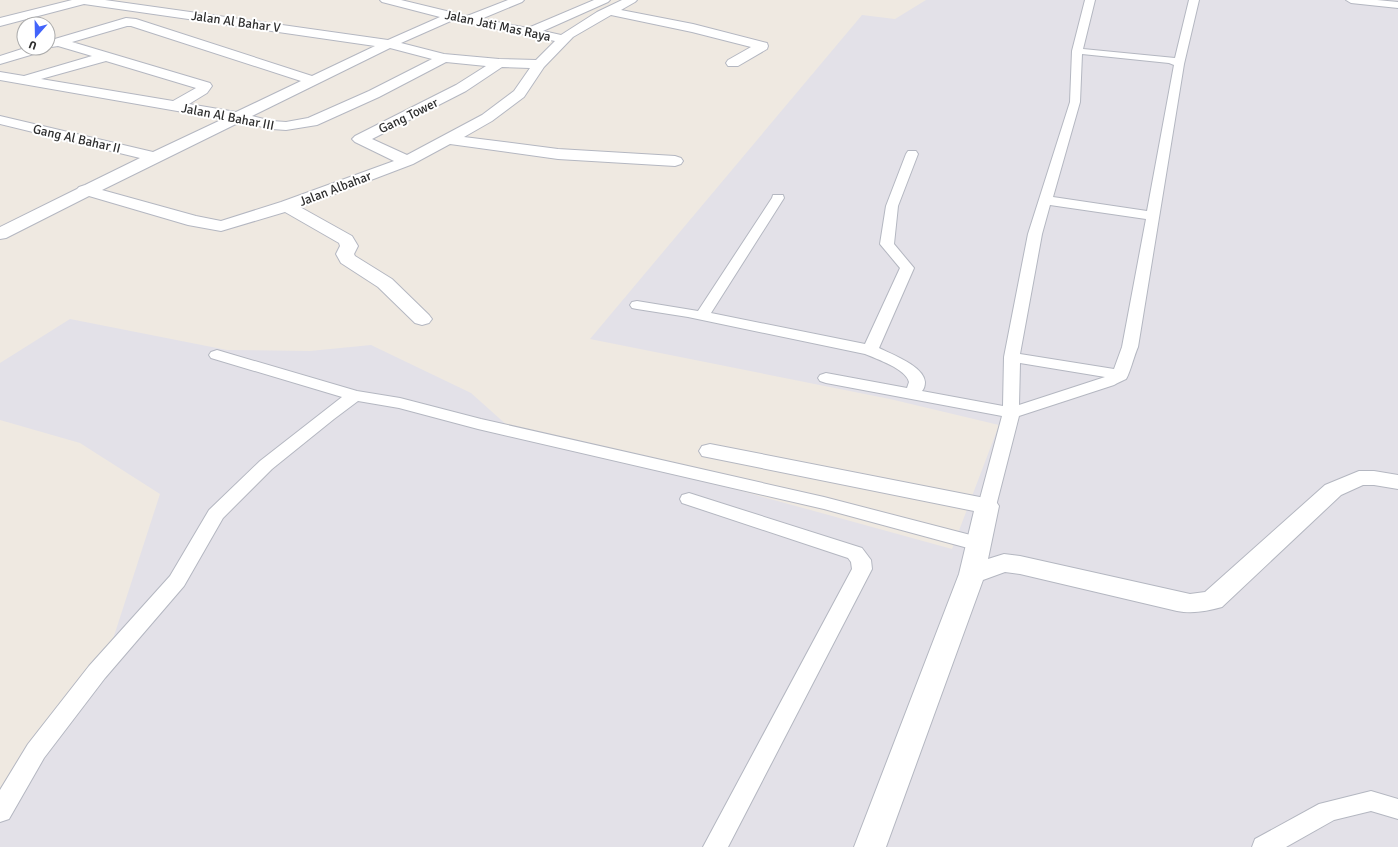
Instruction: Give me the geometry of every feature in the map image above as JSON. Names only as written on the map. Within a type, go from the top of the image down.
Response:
[{"type":"street","points":[[0,22],[81,0]]},
{"type":"street","name":"Jalan Al Bahar V","points":[[81,0],[188,14],[389,44],[444,58],[499,63],[539,64]]},
{"type":"street","name":"Jalan Jati Mas Raya","points":[[386,0],[468,20],[564,39]]},
{"type":"street","points":[[416,7],[436,0]]},
{"type":"street","points":[[468,20],[518,0]]},
{"type":"street","name":"Jalan Albahar","points":[[85,190],[194,221],[221,226],[287,206],[407,161],[487,118],[519,94],[539,64],[569,34],[605,9],[631,0]]},
{"type":"street","points":[[530,32],[580,10],[605,9],[693,28],[762,46],[733,63]]},
{"type":"street","points":[[0,234],[85,190],[389,44],[452,16]]},
{"type":"street","points":[[56,43],[126,22],[132,22],[313,81]]},
{"type":"street","points":[[56,45],[105,57],[205,86],[202,90],[176,106]]},
{"type":"street","points":[[0,60],[16,55]]},
{"type":"street","points":[[0,87],[105,57]]},
{"type":"street","name":"Jalan Al Bahar III","points":[[0,76],[239,117],[272,125],[297,125],[312,122],[374,94],[444,58]]},
{"type":"street","name":"Gang Tower","points":[[407,161],[360,138],[461,88],[499,63]]},
{"type":"street","name":"Gang Al Bahar II","points":[[0,120],[155,157]]},
{"type":"street","points":[[448,139],[558,154],[675,161]]},
{"type":"street","points":[[287,206],[346,240],[349,246],[345,254],[347,259],[385,283],[422,319]]},
{"type":"street","points":[[710,451],[987,506],[972,574],[870,847]]},
{"type":"street","points":[[972,574],[1004,564],[1020,564],[1176,602],[1200,603],[1212,600],[1333,490],[1359,478],[1374,478],[1398,482]]},
{"type":"lane","points":[[987,506],[1011,413],[1012,357],[1035,234],[1075,102],[1077,51],[1090,0]]},
{"type":"lane","points":[[826,378],[1011,413],[1108,382],[1120,375],[1124,360],[1130,347],[1179,64],[1194,0]]},
{"type":"lane","points":[[1351,0],[1398,5]]},
{"type":"lane","points":[[1077,51],[1167,60],[1179,64]]},
{"type":"lane","points":[[870,350],[907,268],[887,244],[892,206],[912,154]]},
{"type":"lane","points":[[702,316],[778,198]]},
{"type":"lane","points":[[1045,200],[1152,216]]},
{"type":"lane","points":[[637,305],[702,316],[870,350],[892,359],[916,377],[917,382],[913,395]]},
{"type":"lane","points":[[217,355],[355,396],[400,403],[478,424],[824,503],[979,544]]},
{"type":"lane","points":[[1012,357],[1120,375]]},
{"type":"lane","points":[[0,812],[41,745],[97,672],[177,582],[216,514],[266,465],[328,415],[355,396]]},
{"type":"lane","points":[[689,499],[855,553],[861,560],[862,569],[714,847]]},
{"type":"lane","points":[[1264,847],[1328,811],[1371,801],[1398,809]]},
{"type":"shaded area","points":[[926,0],[1398,0],[1398,847],[0,847],[0,795],[101,676],[160,494],[80,443],[0,420],[0,363],[70,319],[227,350],[310,351],[371,345],[471,393],[509,427],[952,549],[999,425],[890,399],[590,339],[862,15],[895,19]]}]
